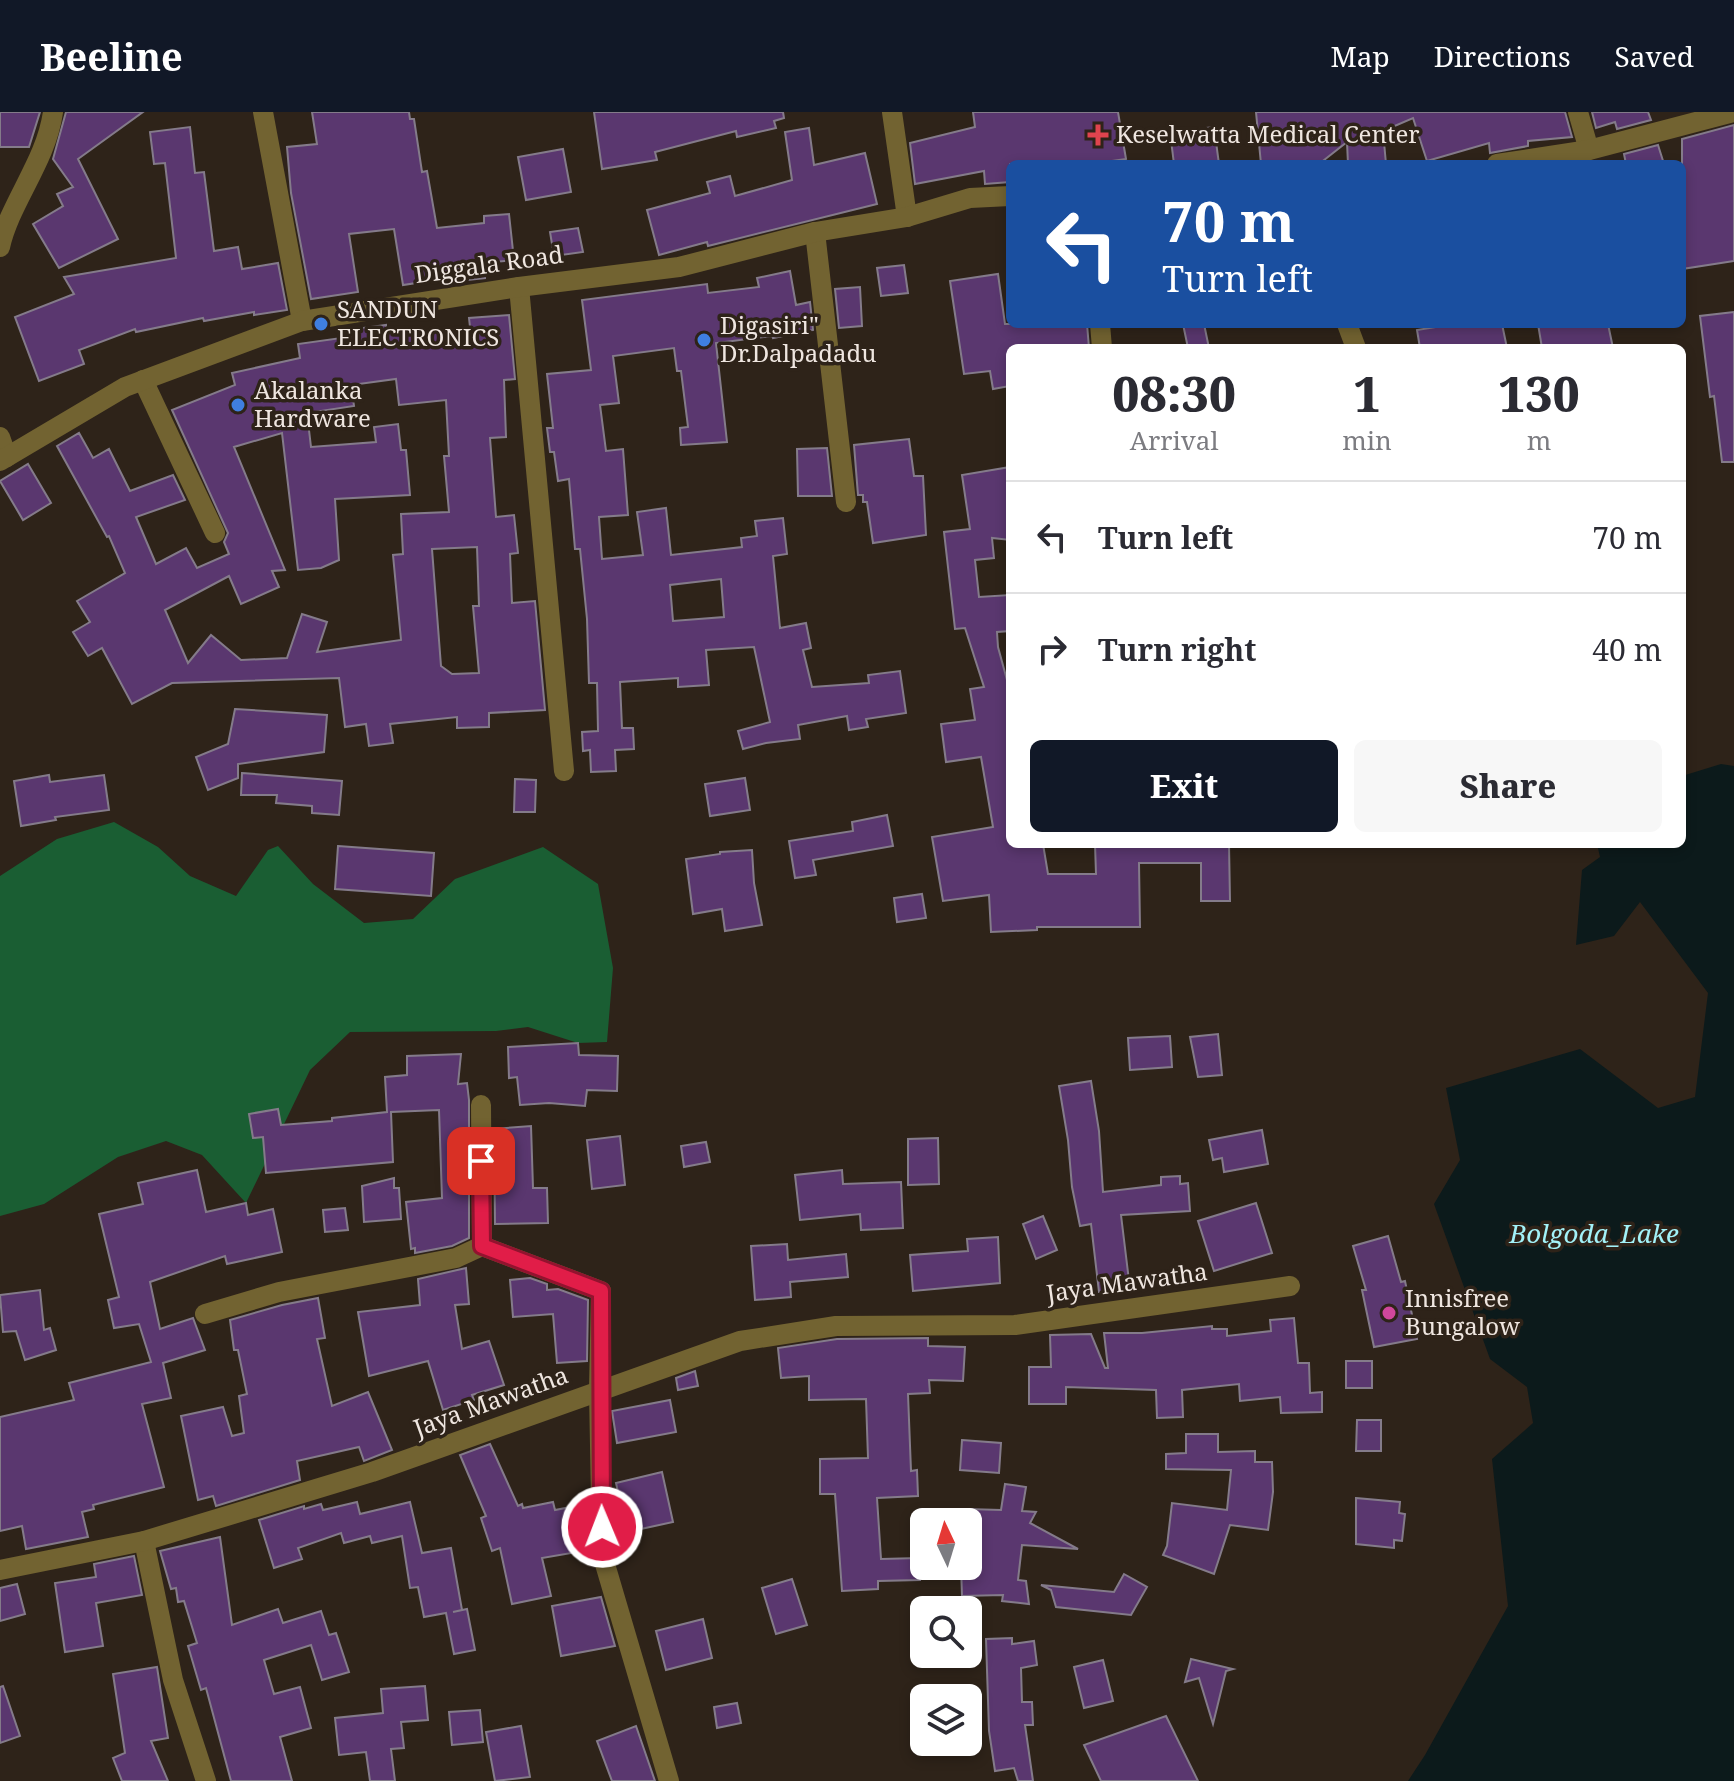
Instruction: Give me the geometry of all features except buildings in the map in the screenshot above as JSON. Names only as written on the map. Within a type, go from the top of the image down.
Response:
[{"type":"street","points":[[0,247],[34,170],[53,112]]},
{"type":"street","points":[[263,112],[302,321]]},
{"type":"street","points":[[892,112],[907,217]]},
{"type":"street","points":[[1578,112],[1589,150]]},
{"type":"street","points":[[1523,160],[1589,150],[1734,112]]},
{"type":"street","name":"Diggala Road","points":[[3,459],[125,387],[302,321],[519,287],[679,267],[815,232],[907,217],[970,198],[1006,196]]},
{"type":"street","points":[[815,232],[846,502]]},
{"type":"street","points":[[519,287],[564,771]]},
{"type":"street","points":[[143,380],[215,533]]},
{"type":"street","points":[[0,437],[3,459]]},
{"type":"street","points":[[481,1105],[482,1246]]},
{"type":"street","points":[[205,1314],[279,1292],[456,1258],[482,1246],[601,1291],[602,1554],[669,1781]]},
{"type":"street","name":"Jaya Mawatha","points":[[0,1570],[144,1541],[372,1472],[740,1341],[822,1328],[1015,1325],[1290,1286]]},
{"type":"street","points":[[144,1541],[173,1680],[206,1781]]},
{"type":"green space","points":[[114,822],[158,847],[190,876],[236,896],[268,850],[278,846],[313,884],[364,923],[413,919],[455,879],[543,847],[598,884],[613,968],[607,1042],[578,1043],[528,1027],[496,1031],[350,1032],[310,1070],[246,1203],[202,1155],[166,1141],[118,1157],[44,1204],[0,1216],[0,876],[57,839]]},
{"type":"water","name":"Bolgoda_Lake","points":[[1721,764],[1734,766],[1734,1781],[1408,1781],[1508,1606],[1492,1459],[1533,1423],[1527,1387],[1490,1359],[1434,1204],[1460,1160],[1446,1088],[1580,1049],[1658,1108],[1695,1097],[1708,993],[1640,902],[1614,936],[1576,945],[1582,870],[1600,857],[1598,848],[1686,848],[1686,775]]},
{"type":"place","name":"Keselwatta Medical Center","points":[[1098,135]]},
{"type":"place","name":"SANDUN ELECTRONICS","points":[[321,324]]},
{"type":"place","name":"Digasiri\" Dr.Dalpadadu","points":[[704,340]]},
{"type":"place","name":"Akalanka Hardware","points":[[238,405]]},
{"type":"place","name":"Innisfree Bungalow","points":[[1389,1313]]},
{"type":"route","points":[[481,1161],[482,1246],[601,1291],[599,1391],[602,1527]]}]
